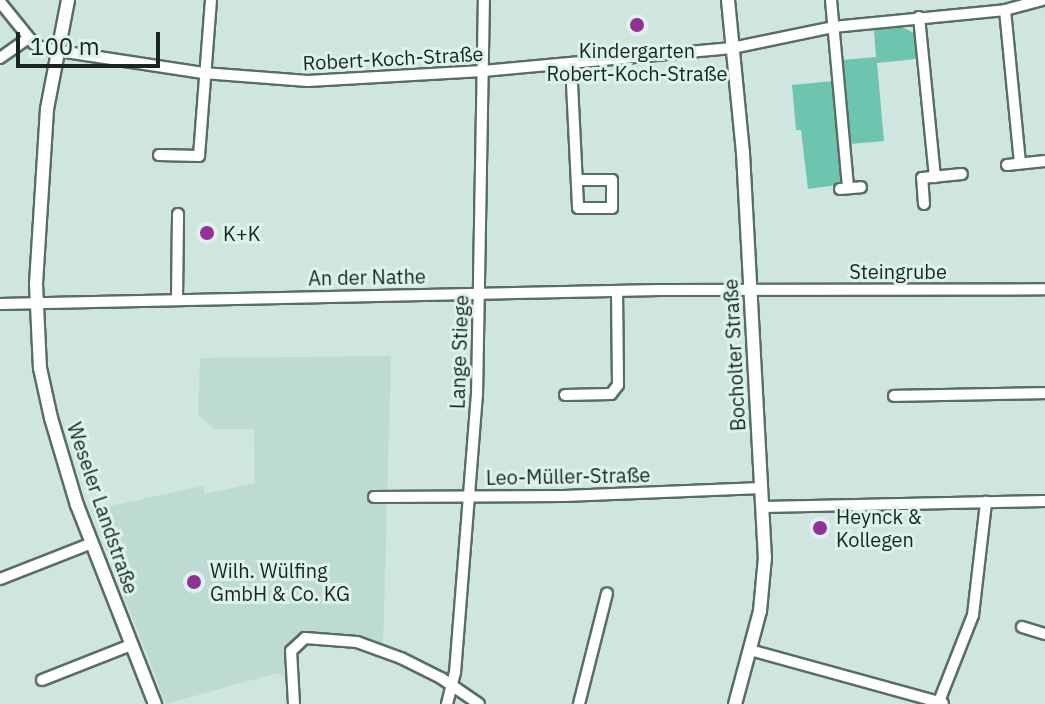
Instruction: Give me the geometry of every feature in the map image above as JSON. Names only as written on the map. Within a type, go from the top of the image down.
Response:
[{"type":"street","name":"Weseler Landstraße","points":[[68,0],[47,109],[36,303],[40,368],[51,418],[92,543],[155,704]]},
{"type":"street","points":[[159,155],[199,156],[211,0]]},
{"type":"street","name":"Lange Stiege","points":[[447,704],[469,496],[479,293],[484,0]]},
{"type":"street","name":"Bocholter Straße","points":[[728,0],[751,289],[764,577],[750,650],[735,704]]},
{"type":"street","points":[[831,0],[844,189],[861,187]]},
{"type":"street","name":"Robert-Koch-Straße","points":[[29,38],[37,46],[57,51],[203,73],[308,81],[483,71],[732,48],[833,27],[1005,10],[1042,0]]},
{"type":"street","points":[[0,2],[29,38],[0,58]]},
{"type":"street","points":[[1005,10],[1020,163]]},
{"type":"street","points":[[919,17],[935,177]]},
{"type":"street","points":[[571,63],[577,180]]},
{"type":"street","points":[[1007,165],[1045,161]]},
{"type":"street","points":[[924,204],[922,178],[962,174]]},
{"type":"street","points":[[177,299],[178,214]]},
{"type":"street","name":"Steingrube","points":[[751,289],[1045,289]]},
{"type":"street","name":"An der Nathe","points":[[0,304],[751,289]]},
{"type":"street","points":[[565,395],[611,394],[618,385],[617,291]]},
{"type":"street","points":[[894,396],[1045,393]]},
{"type":"street","name":"Leo-Müller-Straße","points":[[374,497],[762,488]]},
{"type":"street","points":[[763,507],[1045,501]]},
{"type":"street","points":[[750,650],[941,703],[973,615],[986,502]]},
{"type":"street","points":[[0,579],[92,543]]},
{"type":"street","points":[[579,704],[607,593]]},
{"type":"street","points":[[1022,627],[1045,634]]},
{"type":"street","points":[[294,704],[291,651],[305,638],[357,642],[401,658],[441,678],[479,704]]},
{"type":"street","points":[[42,680],[131,645]]},
{"type":"shaded area","points":[[391,356],[383,647],[330,633],[301,634],[286,651],[287,678],[277,673],[166,704],[91,510],[203,486],[205,494],[255,483],[254,429],[214,429],[198,414],[200,358]]},
{"type":"green space","points":[[902,27],[914,33],[916,59],[877,63],[884,141],[850,144],[842,60],[876,57],[874,30]]},
{"type":"green space","points":[[833,81],[842,178],[837,185],[808,189],[801,130],[796,130],[792,85]]},
{"type":"place","name":"Kindergarten Robert-Koch-Straße","points":[[637,25]]},
{"type":"place","name":"K+K","points":[[207,233]]},
{"type":"place","name":"Heynck & Kollegen","points":[[820,528]]},
{"type":"place","name":"Wilh. Wülfing GmbH & Co. KG","points":[[194,582]]}]
